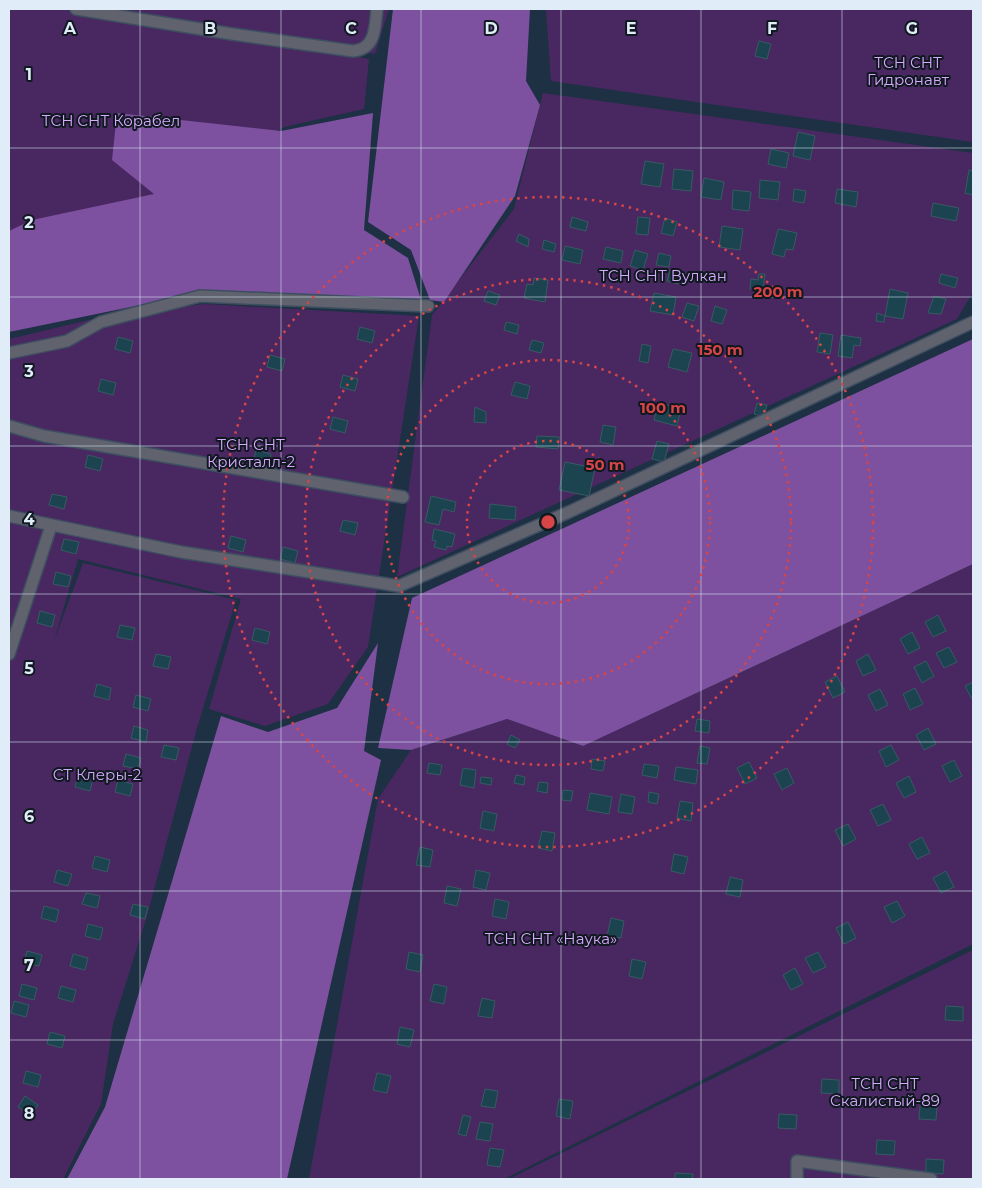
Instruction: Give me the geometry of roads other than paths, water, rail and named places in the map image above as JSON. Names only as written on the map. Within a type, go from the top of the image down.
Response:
[{"type":"street","points":[[76,9],[353,51],[360,50],[371,43],[374,37],[377,9]]},
{"type":"street","points":[[9,353],[67,341],[101,322],[200,296],[428,306]]},
{"type":"street","points":[[9,516],[181,552],[399,586],[569,512],[973,322]]},
{"type":"street","points":[[9,426],[44,436],[403,497]]},
{"type":"street","points":[[9,654],[51,526]]},
{"type":"street","points":[[797,1179],[797,1161],[931,1179]]},
{"type":"park label","name":"ТСН СНТ Гидронавт","points":[[908,70]]},
{"type":"park label","name":"ТСН СНТ Корабел","points":[[111,120]]},
{"type":"park label","name":"ТСН СНТ Вулкан","points":[[663,275]]},
{"type":"park label","name":"ТСН СНТ Кристалл-2","points":[[251,452]]},
{"type":"park label","name":"СТ Клеры-2","points":[[97,774]]},
{"type":"park label","name":"ТСН СНТ «Наука»","points":[[551,938]]},
{"type":"park label","name":"ТСН СНТ Скалистый-89","points":[[885,1092]]}]
